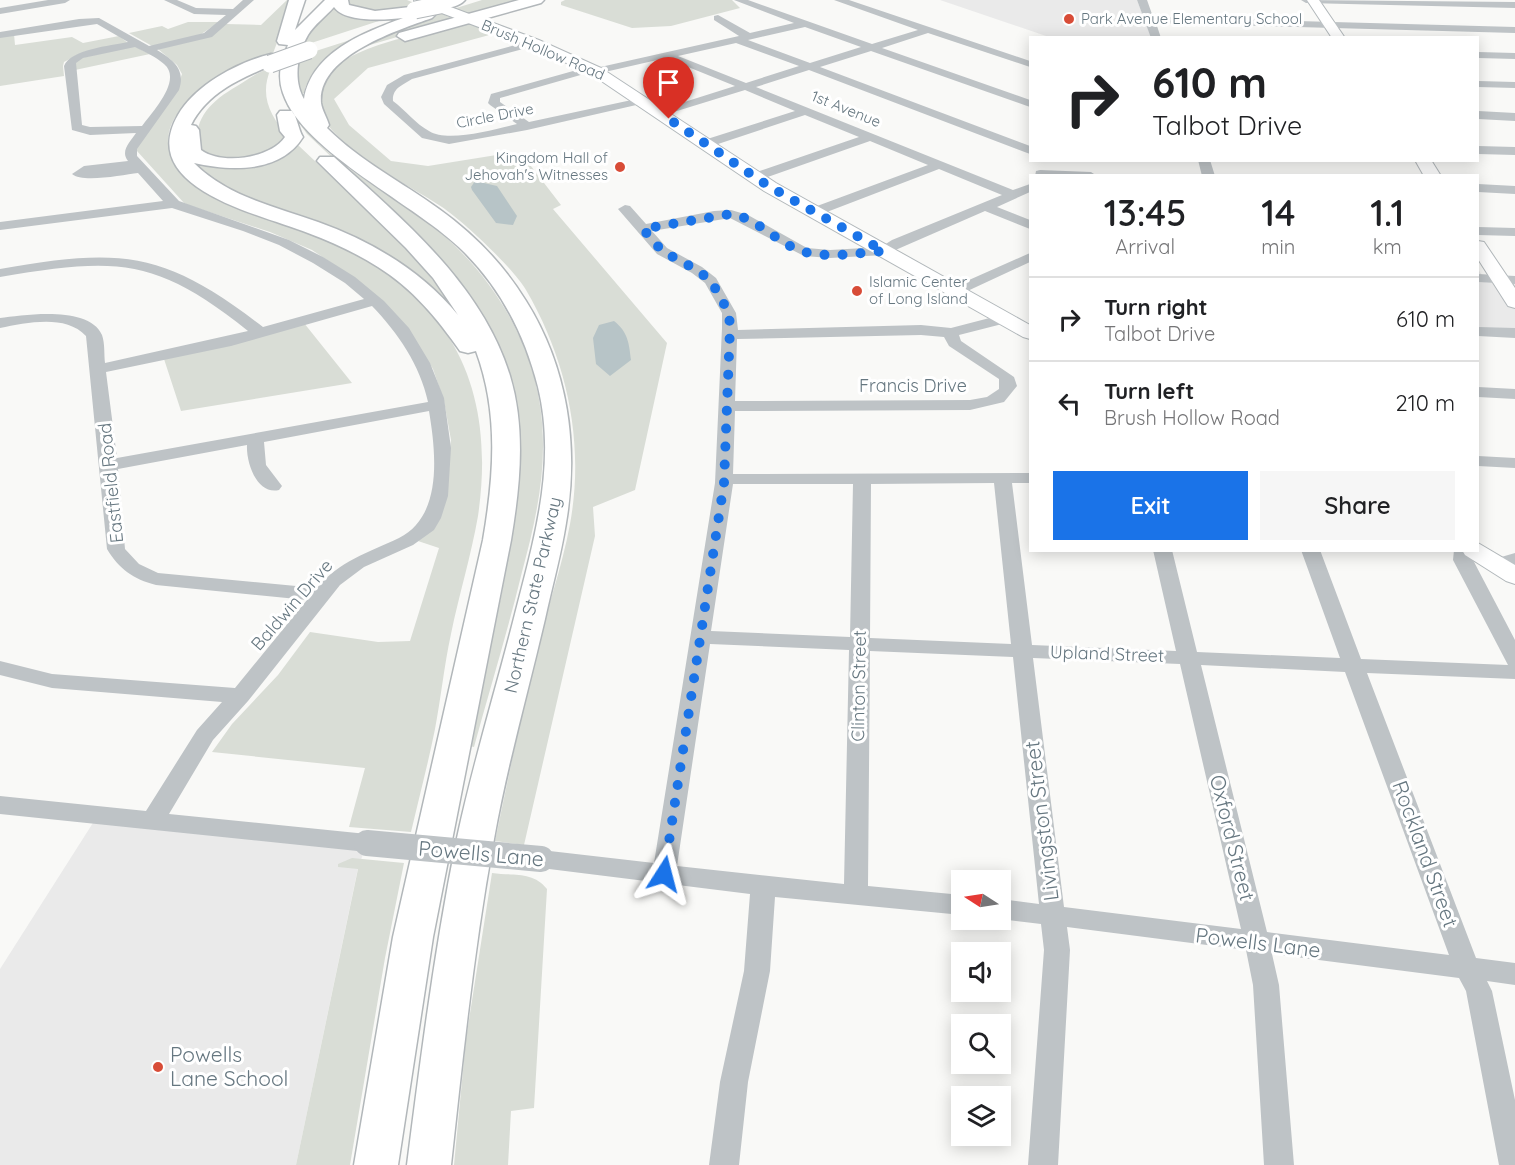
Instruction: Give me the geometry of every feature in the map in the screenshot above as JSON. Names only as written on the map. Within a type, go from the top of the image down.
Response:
[{"type":"highway","points":[[285,41],[285,33],[292,19],[292,9],[297,0]]},
{"type":"highway","points":[[323,0],[303,17],[285,41],[279,59],[276,81],[279,101],[286,115],[316,150],[430,260],[464,304],[486,347],[496,376],[505,416],[505,462],[497,540],[417,918],[376,1165]]},
{"type":"highway","name":"Northern State Parkway","points":[[333,0],[306,27],[290,55],[290,85],[300,109],[330,144],[441,220],[481,258],[505,287],[520,310],[552,383],[559,437],[556,499],[546,553],[476,836],[450,987],[429,1165]]},
{"type":"highway","points":[[340,0],[340,5],[345,9],[363,14],[390,14],[440,6]]},
{"type":"highway","points":[[320,75],[343,58],[366,48],[536,0]]},
{"type":"highway","points":[[440,6],[359,42],[334,60],[320,75],[311,97],[313,111],[320,126],[333,139],[452,222],[494,262],[523,299],[540,332],[549,354],[552,383]]},
{"type":"highway","points":[[342,35],[440,6]]},
{"type":"highway","points":[[440,6],[312,46],[225,81],[204,96],[191,110],[181,126],[178,139],[180,152],[187,166],[196,177],[220,193],[239,202],[314,227],[352,244],[391,266],[425,292],[451,321],[471,350],[484,382],[505,462]]},
{"type":"highway","points":[[270,62],[229,85],[205,105],[190,129],[191,148],[197,156],[220,162],[244,162],[271,156],[285,149],[293,141],[294,137],[289,130],[286,115]]},
{"type":"main road","points":[[1313,0],[1338,36]]},
{"type":"main road","name":"Brush Hollow Road","points":[[440,6],[593,70],[755,177],[1029,332]]},
{"type":"main road","points":[[1479,247],[1507,279],[1515,302]]},
{"type":"main road","points":[[1478,552],[1509,566]]},
{"type":"street","points":[[0,11],[65,0]]},
{"type":"street","points":[[169,0],[195,10],[235,12]]},
{"type":"street","points":[[149,49],[208,35],[249,0]]},
{"type":"street","points":[[739,0],[1029,104]]},
{"type":"street","points":[[839,0],[1029,64]]},
{"type":"street","points":[[1142,0],[1155,36]]},
{"type":"street","points":[[1306,0],[1515,5]]},
{"type":"street","points":[[718,18],[741,37],[810,66],[1029,150]]},
{"type":"street","points":[[1150,20],[1515,30]]},
{"type":"street","points":[[0,35],[86,21],[105,23],[169,62],[175,69],[177,77],[173,90],[130,153],[173,204]]},
{"type":"street","points":[[527,126],[494,103],[495,96],[559,77],[804,24]]},
{"type":"street","points":[[660,113],[928,30]]},
{"type":"street","points":[[138,43],[79,56],[69,66],[76,127],[90,130],[145,129]]},
{"type":"street","name":"Circle Drive","points":[[534,44],[417,73],[391,87],[387,97],[388,102],[426,135],[438,139],[463,139],[641,101]]},
{"type":"street","name":"1st Avenue","points":[[665,54],[1014,195]]},
{"type":"street","points":[[1479,55],[1515,56]]},
{"type":"street","points":[[1479,84],[1515,85]]},
{"type":"street","points":[[705,144],[805,111]]},
{"type":"street","points":[[1479,116],[1515,117]]},
{"type":"street","points":[[755,177],[870,137]]},
{"type":"street","points":[[1479,150],[1515,151]]},
{"type":"street","points":[[814,212],[939,165]]},
{"type":"street","points":[[1040,174],[1059,174]]},
{"type":"street","points":[[643,229],[731,214],[743,218],[804,252],[830,254],[884,251],[897,243],[1029,188]]},
{"type":"street","points":[[1479,188],[1515,190]]},
{"type":"street","points":[[0,226],[173,204]]},
{"type":"street","name":"Baldwin Drive","points":[[153,820],[205,735],[240,696],[321,595],[346,570],[368,557],[411,540],[426,527],[433,517],[440,484],[443,450],[441,425],[430,377],[415,347],[396,322],[375,301],[340,272],[292,246],[248,228],[173,204]]},
{"type":"street","points":[[986,207],[1029,225]]},
{"type":"street","points":[[625,209],[662,251],[697,270],[711,281],[729,313],[726,460],[664,874]]},
{"type":"street","points":[[1479,231],[1515,232]]},
{"type":"street","points":[[956,291],[1029,257]]},
{"type":"street","points":[[0,273],[83,261],[135,263],[160,271],[200,289],[226,305],[260,333]]},
{"type":"street","points":[[1479,278],[1507,279]]},
{"type":"street","points":[[99,369],[190,351],[375,301]]},
{"type":"street","name":"Eastfield Road","points":[[0,323],[38,318],[77,322],[90,329],[94,335],[116,549],[122,561],[134,570],[156,579],[321,595]]},
{"type":"street","points":[[730,335],[921,330],[951,333],[1005,319]]},
{"type":"street","points":[[1479,332],[1515,333]]},
{"type":"street","name":"Francis Drive","points":[[728,406],[970,405],[992,401],[1002,395],[1009,386],[1006,377],[999,370],[954,343],[951,333]]},
{"type":"street","points":[[1479,392],[1515,394]]},
{"type":"street","points":[[109,465],[436,405]]},
{"type":"street","points":[[256,438],[254,459],[256,468],[273,486]]},
{"type":"street","points":[[1479,461],[1515,463]]},
{"type":"street","name":"Clinton Street","points":[[856,894],[862,478]]},
{"type":"street","name":"Livingston Street","points":[[1002,478],[1057,950],[1043,1165]]},
{"type":"street","points":[[723,479],[1029,478]]},
{"type":"street","name":"Oxford Street","points":[[1162,552],[1266,986],[1279,1165]]},
{"type":"street","name":"Rockland Street","points":[[1312,552],[1467,968],[1479,991],[1514,1165]]},
{"type":"street","points":[[1464,552],[1463,560],[1515,660]]},
{"type":"street","name":"Upland Street","points":[[699,637],[1515,672]]},
{"type":"street","points":[[0,668],[52,681],[240,696]]},
{"type":"street","name":"Powells Lane","points":[[0,805],[541,859],[763,886],[951,904]]},
{"type":"street","points":[[724,1165],[734,1082],[757,971],[762,927],[763,886]]},
{"type":"street","name":"Powells Lane","points":[[1011,910],[1515,974]]},
{"type":"shaded area","points":[[287,0],[293,0],[272,56],[201,92],[174,120],[169,137],[172,156],[181,172],[211,196],[229,205],[304,230],[351,251],[391,276],[424,305],[450,338],[468,376],[479,418],[482,464],[478,516],[454,619],[432,742],[411,832],[349,827],[365,768],[212,752],[232,724],[278,675],[310,632],[378,642],[410,641],[439,548],[418,541],[443,508],[451,440],[444,401],[433,369],[410,332],[351,276],[312,250],[270,232],[184,203],[137,151],[137,146],[177,88],[182,74],[177,65],[158,49],[188,42],[226,24],[261,25]]},
{"type":"shaded area","points":[[342,0],[407,0],[424,7],[402,12],[352,11]]},
{"type":"shaded area","points":[[482,0],[530,0],[470,14],[453,9]]},
{"type":"shaded area","points":[[565,0],[732,0],[740,8],[671,26],[632,28],[561,5],[561,2]]},
{"type":"shaded area","name":"Park Avenue Elementary School","points":[[940,0],[1137,0],[1151,36],[1046,36]]},
{"type":"shaded area","points":[[334,2],[335,6],[348,13],[391,17],[299,47],[297,57],[369,34],[339,51],[321,65],[313,73],[304,93],[301,94],[295,65],[296,53],[305,32]]},
{"type":"shaded area","points":[[441,13],[455,20],[363,47],[359,46],[413,21]]},
{"type":"shaded area","points":[[188,22],[219,22],[200,35],[152,46],[129,33],[162,26],[168,29]]},
{"type":"shaded area","points":[[470,24],[493,34],[368,68],[334,99],[349,125],[391,161],[428,166],[509,153],[524,157],[561,205],[553,209],[667,343],[635,490],[593,507],[595,536],[524,845],[495,841],[530,677],[570,524],[575,463],[569,403],[562,373],[540,317],[526,290],[510,270],[475,234],[442,207],[365,159],[345,143],[329,126],[319,110],[318,93],[325,77],[339,64],[357,53],[401,38]]},
{"type":"shaded area","points":[[14,34],[15,45],[72,37],[83,43],[119,36],[128,43],[79,54],[64,62],[64,76],[0,86],[0,36]]},
{"type":"shaded area","points":[[134,46],[150,54],[75,70],[76,60]]},
{"type":"shaded area","points":[[271,68],[266,88],[268,105],[288,137],[274,151],[245,159],[215,159],[197,151],[198,128],[202,118],[214,102],[256,74]]},
{"type":"shaded area","points":[[283,94],[308,133],[325,149],[343,164],[420,216],[471,262],[492,288],[510,317],[535,379],[541,412],[543,447],[539,494],[517,594],[474,747],[469,746],[502,592],[515,511],[491,336],[464,288],[422,242],[307,134],[287,106]]},
{"type":"shaded area","points":[[298,145],[403,245],[440,289],[455,312],[290,215],[213,184],[188,159],[229,164]]},
{"type":"shaded area","points":[[475,181],[497,186],[517,216],[513,225],[496,223],[472,190],[471,187]]},
{"type":"shaded area","points":[[1479,271],[1486,282],[1515,283],[1515,329],[1479,328]]},
{"type":"shaded area","points":[[614,321],[627,338],[631,360],[610,376],[596,364],[593,338],[599,325]]},
{"type":"shaded area","points":[[304,323],[352,383],[181,411],[164,359]]},
{"type":"shaded area","name":"Powells Lane School","points":[[98,815],[367,843],[358,868],[296,1165],[0,1165],[0,969]]},
{"type":"shaded area","points":[[352,858],[404,863],[385,958],[350,1165],[296,1165],[358,869],[338,867],[338,864]]},
{"type":"shaded area","points":[[492,873],[529,877],[547,889],[534,1108],[511,1111],[508,1165],[454,1165],[466,1039]]},
{"type":"place","name":"Park Avenue Elementary School","points":[[1069,19]]},
{"type":"place","name":"Kingdom Hall of Jehovah's Witnesses","points":[[620,167]]},
{"type":"place","name":"Islamic Center of Long Island","points":[[857,291]]},
{"type":"place","name":"Powells Lane School","points":[[158,1067]]},
{"type":"route","points":[[664,874],[724,483],[730,328],[729,313],[711,281],[697,270],[662,251],[643,229],[714,215],[731,214],[743,218],[804,252],[852,254],[884,251],[770,187],[669,119]]}]
